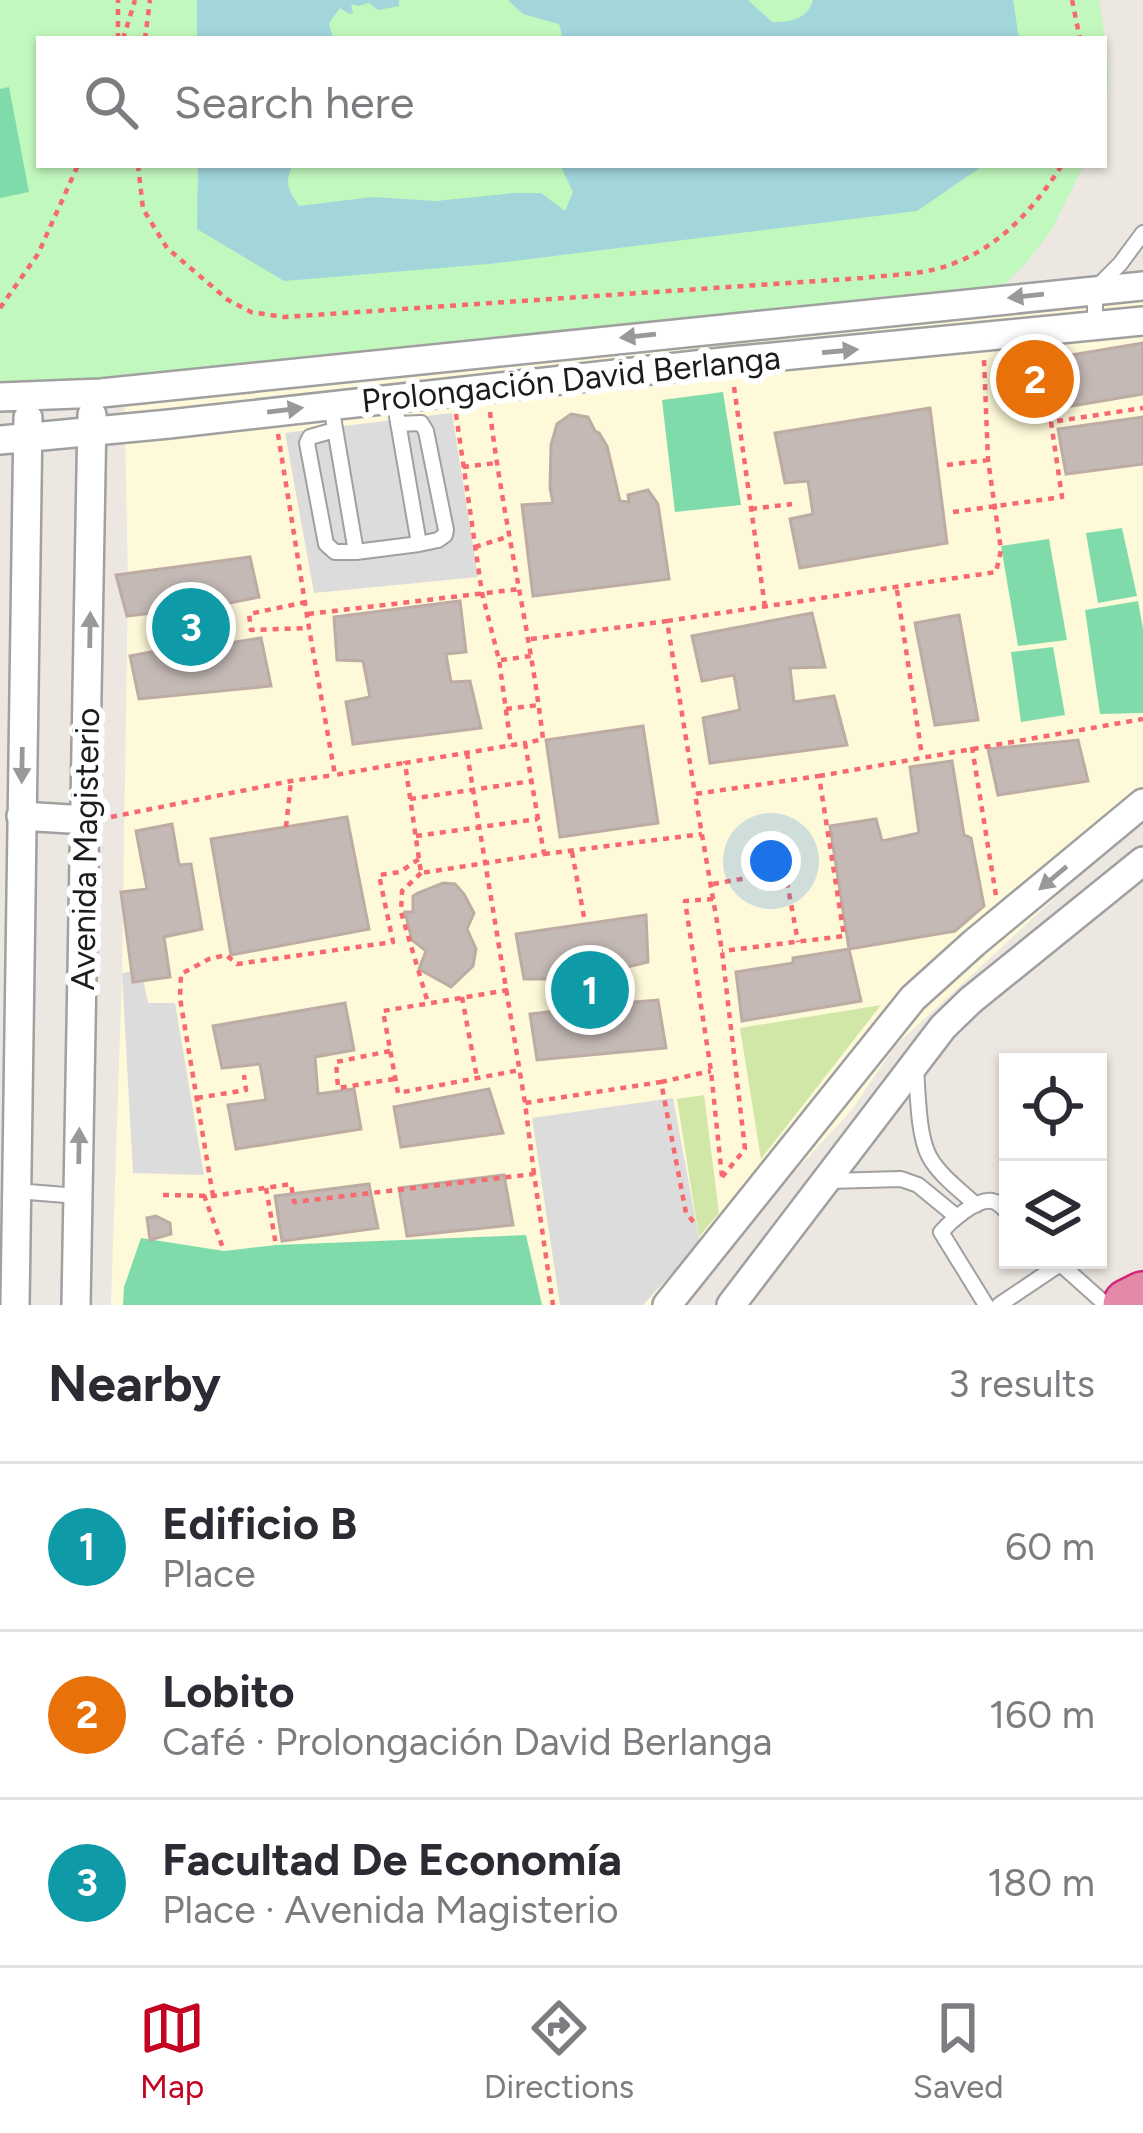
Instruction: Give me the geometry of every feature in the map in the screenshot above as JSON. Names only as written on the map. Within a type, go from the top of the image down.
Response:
[{"type":"street","name":"Prolongación David Berlanga","points":[[14,396],[91,393],[1143,286]]},
{"type":"street","name":"Prolongación David Berlanga","points":[[14,438],[274,411],[333,417],[396,411],[453,391],[1143,321]]},
{"type":"street","name":"Avenida Magisterio","points":[[76,1305],[91,393]]},
{"type":"street","name":"Avenida Magisterio","points":[[14,396],[21,816],[9,1092],[16,1191],[15,1305]]},
{"type":"street","points":[[667,1305],[913,998],[1143,803]]},
{"type":"street","points":[[21,816],[86,820]]},
{"type":"street","points":[[731,1305],[943,1027],[1143,861]]},
{"type":"street","points":[[913,998],[943,1027]]},
{"type":"lane","points":[[1094,326],[1095,290],[1143,233]]},
{"type":"lane","points":[[333,417],[307,443],[326,544],[335,552],[356,552],[438,541],[446,530],[426,431],[421,423],[396,411]]},
{"type":"lane","points":[[396,411],[419,544]]},
{"type":"lane","points":[[333,417],[356,552]]},
{"type":"lane","points":[[915,1062],[925,1148],[931,1161],[976,1205]]},
{"type":"lane","points":[[823,1182],[901,1179],[918,1185],[957,1217]]},
{"type":"lane","points":[[16,1191],[78,1196]]},
{"type":"lane","points":[[986,1305],[942,1235],[943,1229],[976,1205],[991,1201],[999,1205]]},
{"type":"lane","points":[[1000,1305],[1049,1269]]},
{"type":"lane","points":[[1070,1269],[1125,1302]]},
{"type":"path","points":[[118,0],[120,36]]},
{"type":"path","points":[[121,36],[135,0]]},
{"type":"path","points":[[145,36],[149,0]]},
{"type":"path","points":[[1072,0],[1079,36]]},
{"type":"path","points":[[0,308],[38,254],[78,168]]},
{"type":"path","points":[[138,168],[143,209],[167,248],[228,300],[251,313],[284,317],[862,278],[934,269],[969,258],[1004,236],[1035,206],[1060,168]]},
{"type":"path","points":[[528,639],[996,572],[1000,550],[988,460],[984,337]]},
{"type":"path","points":[[731,361],[765,607]]},
{"type":"path","points":[[126,815],[291,781],[543,739],[487,388]]},
{"type":"path","points":[[453,391],[482,592],[499,660],[511,746]]},
{"type":"path","points":[[953,512],[1061,496],[1051,422],[1143,408]]},
{"type":"path","points":[[274,411],[335,776]]},
{"type":"path","points":[[947,465],[988,460]]},
{"type":"path","points":[[463,467],[496,463]]},
{"type":"path","points":[[751,509],[792,504]]},
{"type":"path","points":[[475,547],[510,536]]},
{"type":"path","points":[[896,587],[922,756]]},
{"type":"path","points":[[308,614],[520,589]]},
{"type":"path","points":[[306,602],[249,614],[251,630],[308,628]]},
{"type":"path","points":[[668,621],[695,794],[712,884],[722,951],[745,1149],[722,1177],[685,901],[714,898]]},
{"type":"path","points":[[499,660],[531,656]]},
{"type":"path","points":[[506,709],[539,705]]},
{"type":"path","points":[[695,794],[1143,719]]},
{"type":"path","points":[[525,743],[544,854]]},
{"type":"path","points":[[973,747],[1000,922]]},
{"type":"path","points":[[467,753],[508,990],[553,1305]]},
{"type":"path","points":[[405,763],[421,874]]},
{"type":"path","points":[[722,951],[844,936],[818,776]]},
{"type":"path","points":[[286,827],[291,781]]},
{"type":"path","points":[[410,800],[532,781]]},
{"type":"path","points":[[416,836],[538,819]]},
{"type":"path","points":[[428,1003],[401,912],[402,892],[421,874],[702,834]]},
{"type":"path","points":[[572,851],[584,917]]},
{"type":"path","points":[[213,1196],[180,998],[181,974],[226,955],[237,964],[393,942],[379,875],[400,872],[419,859]]},
{"type":"path","points":[[712,884],[785,872],[798,942]]},
{"type":"path","points":[[508,990],[383,1011],[398,1093],[520,1070]]},
{"type":"path","points":[[462,998],[477,1078]]},
{"type":"path","points":[[391,1051],[336,1062],[338,1088],[395,1078]]},
{"type":"path","points":[[525,1102],[711,1071]]},
{"type":"path","points":[[197,1098],[246,1090],[244,1075]]},
{"type":"path","points":[[661,1082],[686,1213],[714,1244]]},
{"type":"path","points":[[163,1196],[213,1196],[291,1184],[294,1202],[534,1174]]},
{"type":"path","points":[[266,1188],[276,1245]]},
{"type":"path","points":[[204,1195],[224,1251]]},
{"type":"shaded area","points":[[1143,274],[1143,816],[895,1046],[851,1111],[670,1305],[111,1305],[128,582],[124,380]]},
{"type":"shaded area","points":[[452,413],[478,577],[314,593],[285,433]]},
{"type":"shaded area","points":[[141,970],[148,1003],[175,1003],[204,1175],[133,1173],[122,973]]},
{"type":"shaded area","points":[[673,1098],[700,1243],[643,1305],[560,1305],[532,1118]]},
{"type":"green space","points":[[0,0],[1099,0],[1104,36],[36,36],[36,168],[1082,168],[1051,231],[996,293],[124,380],[0,383]]},
{"type":"green space","points":[[9,87],[29,192],[0,198],[0,89]]},
{"type":"green space","points":[[723,392],[741,505],[675,512],[662,400]]},
{"type":"green space","points":[[1122,528],[1137,596],[1098,603],[1086,533]]},
{"type":"green space","points":[[1049,539],[1067,640],[1018,646],[1001,546]]},
{"type":"green space","points":[[1138,601],[1143,629],[1143,713],[1100,714],[1085,610]]},
{"type":"green space","points":[[1053,647],[1065,715],[1021,722],[1011,652]]},
{"type":"green space","points":[[881,1005],[761,1159],[740,1028]]},
{"type":"green space","points":[[704,1095],[719,1213],[699,1237],[677,1099]]},
{"type":"green space","points":[[526,1235],[542,1305],[123,1305],[124,1287],[141,1238],[224,1251]]},
{"type":"water","points":[[197,0],[399,0],[399,6],[378,10],[369,3],[351,4],[350,14],[340,8],[329,23],[332,36],[197,36]]},
{"type":"water","points":[[508,0],[748,0],[772,22],[802,16],[813,0],[1013,0],[1019,36],[562,36],[559,24],[523,14]]},
{"type":"water","points":[[198,168],[292,168],[288,186],[299,206],[372,197],[436,201],[541,193],[565,211],[573,192],[563,168],[980,168],[917,211],[489,264],[284,281],[197,229]]},
{"type":"building","points":[[1143,343],[1143,394],[1054,409],[1047,359]]},
{"type":"building","points":[[1047,359],[1054,409],[1038,405],[1022,386],[1016,361]]},
{"type":"building","points":[[930,408],[947,543],[800,568],[790,519],[813,514],[808,481],[785,483],[775,433]]},
{"type":"building","points":[[571,414],[588,417],[607,446],[620,501],[629,502],[628,495],[648,490],[658,504],[669,579],[533,596],[522,505],[553,503],[551,445],[557,424]]},
{"type":"building","points":[[1143,417],[1143,464],[1066,474],[1058,429]]},
{"type":"building","points":[[250,557],[259,597],[214,606],[223,644],[261,638],[271,686],[139,699],[130,656],[167,649],[160,612],[127,616],[116,575]]},
{"type":"building","points":[[460,601],[466,652],[446,654],[451,682],[470,681],[481,728],[353,744],[346,702],[370,697],[363,661],[337,660],[334,617]]},
{"type":"building","points":[[812,613],[825,667],[790,668],[794,702],[834,696],[847,745],[710,763],[703,718],[740,710],[734,675],[702,681],[692,636]]},
{"type":"building","points":[[959,615],[978,720],[935,725],[915,623]]},
{"type":"building","points":[[643,726],[658,823],[560,837],[546,740]]},
{"type":"building","points":[[1078,740],[1088,781],[998,795],[988,749]]},
{"type":"building","points":[[952,761],[964,835],[971,838],[984,906],[955,931],[849,949],[830,826],[876,819],[882,841],[919,833],[910,767]]},
{"type":"building","points":[[347,817],[369,929],[231,955],[211,839]]},
{"type":"building","points":[[172,824],[179,865],[191,864],[202,929],[164,937],[170,977],[133,982],[121,892],[147,889],[136,831]]},
{"type":"building","points":[[443,883],[455,884],[474,913],[467,929],[476,949],[473,966],[451,987],[419,969],[426,951],[412,940],[405,912],[413,912],[413,896]]},
{"type":"building","points":[[646,915],[648,962],[614,970],[622,1003],[658,1000],[666,1048],[537,1060],[530,1014],[564,1010],[561,979],[524,979],[516,934]]},
{"type":"building","points":[[849,949],[861,1001],[742,1021],[736,972]]},
{"type":"building","points":[[345,1003],[354,1050],[315,1057],[318,1094],[354,1089],[361,1129],[236,1149],[228,1105],[266,1100],[260,1064],[222,1068],[213,1026]]},
{"type":"building","points":[[489,1089],[503,1133],[401,1147],[394,1107]]},
{"type":"building","points":[[504,1175],[513,1225],[407,1236],[399,1188]]},
{"type":"building","points":[[369,1184],[378,1228],[282,1241],[275,1196]]},
{"type":"building","points":[[156,1216],[170,1223],[171,1234],[150,1240],[147,1218]]},
{"type":"place","name":"Lobito","points":[[1035,379]]},
{"type":"place","name":"Facultad De Economía","points":[[191,627]]},
{"type":"place","name":"Edificio B","points":[[590,990]]}]
